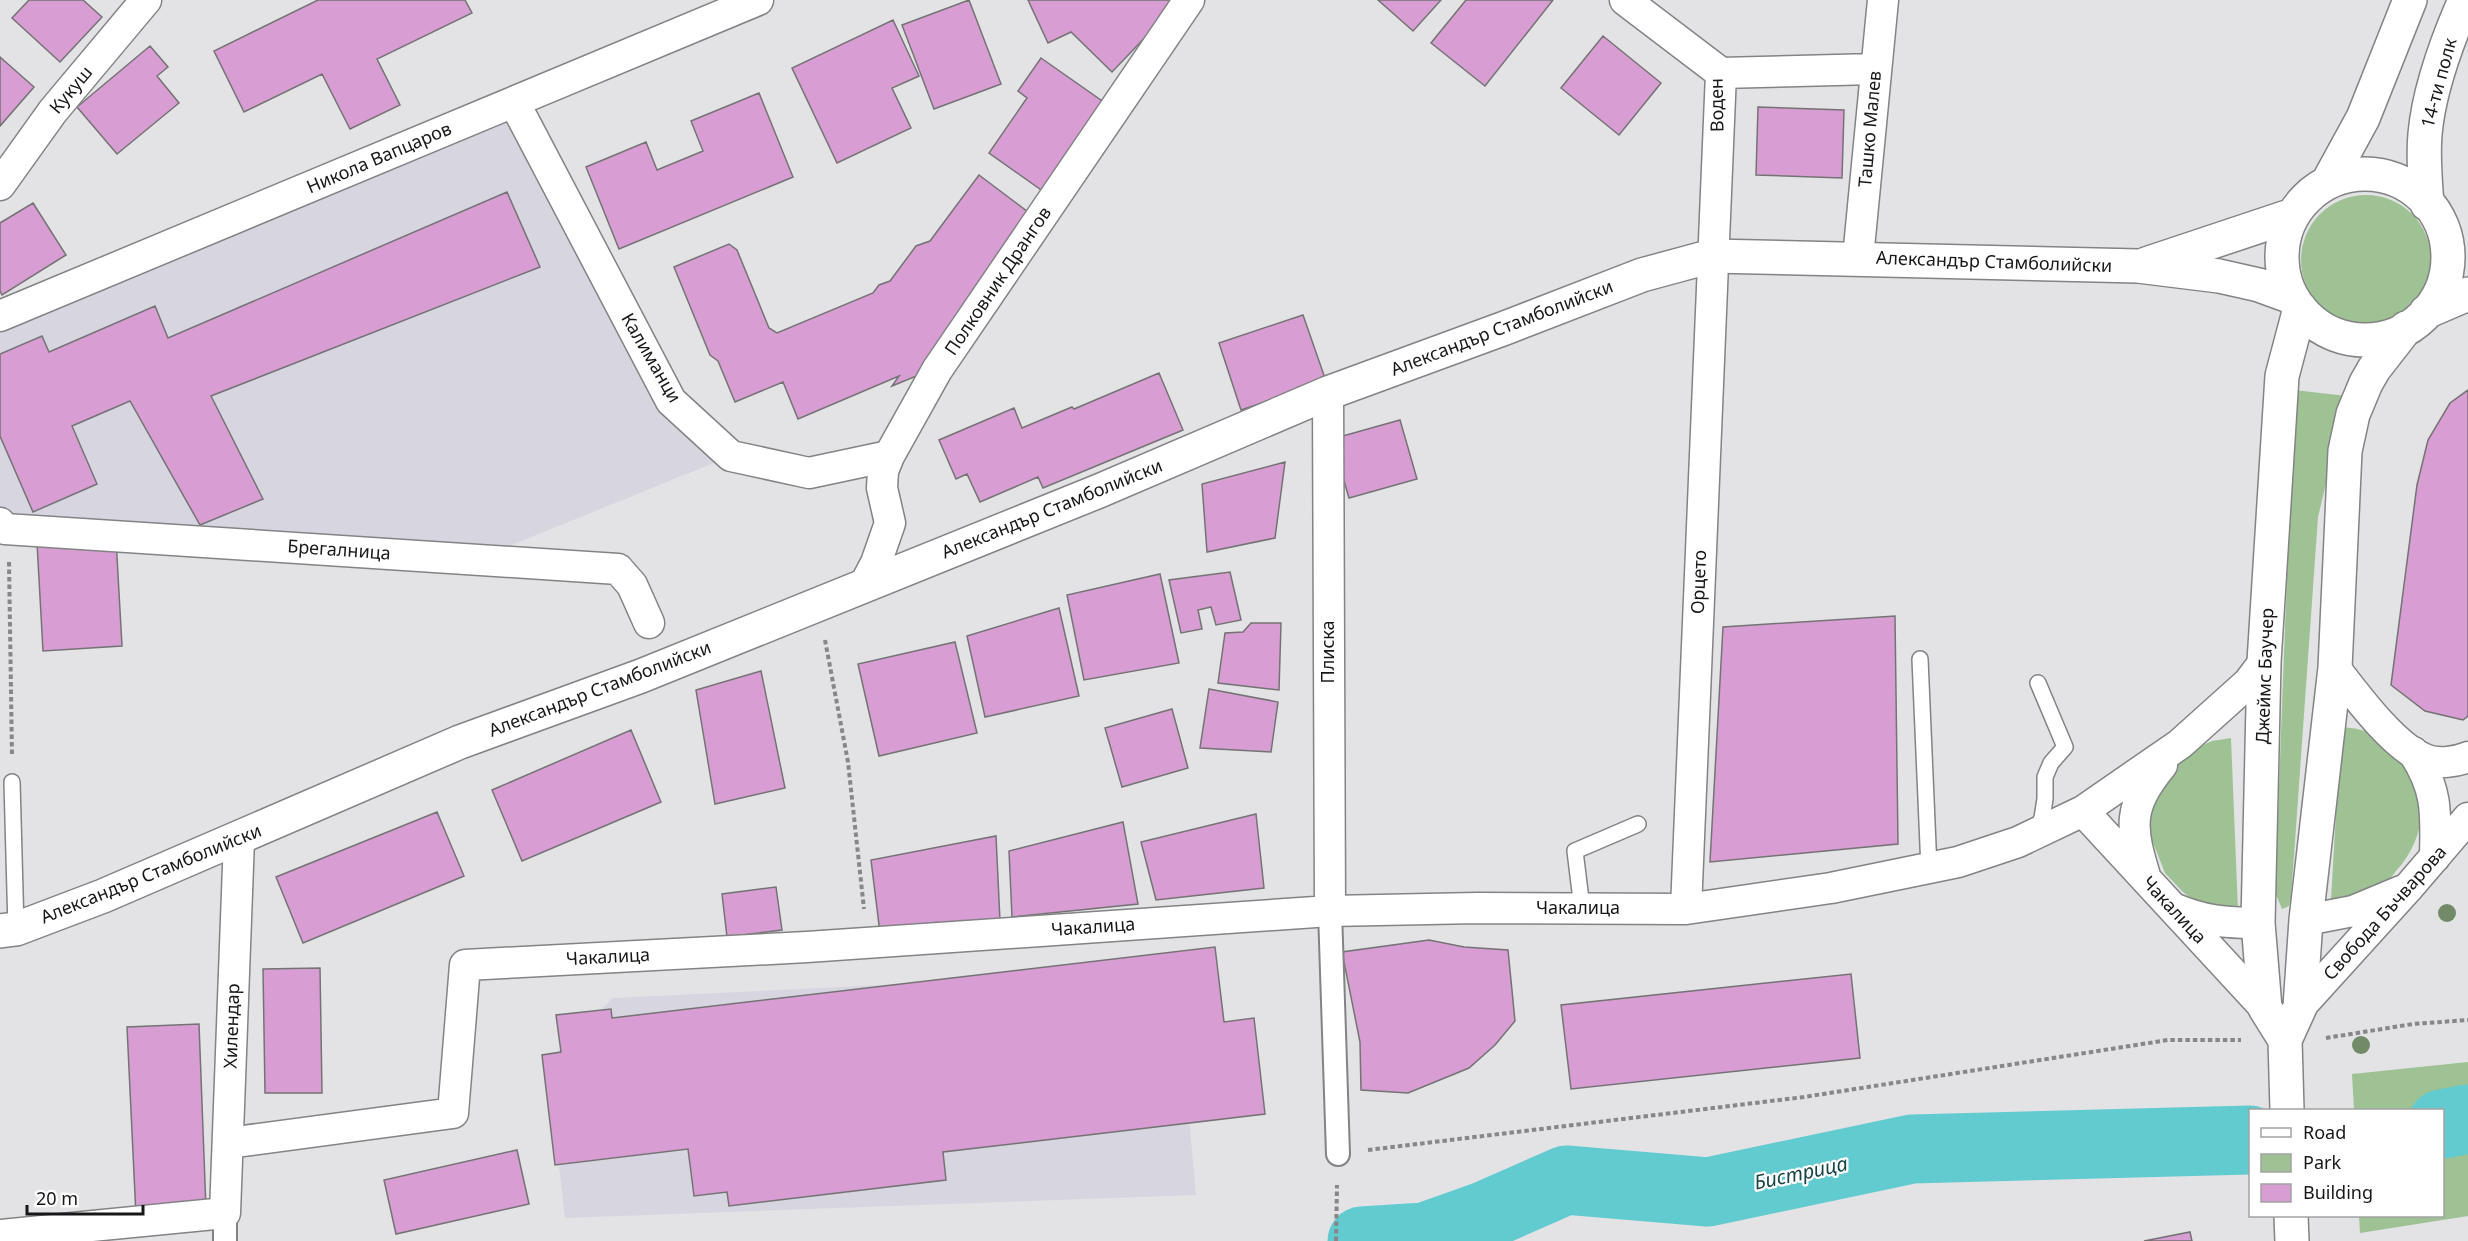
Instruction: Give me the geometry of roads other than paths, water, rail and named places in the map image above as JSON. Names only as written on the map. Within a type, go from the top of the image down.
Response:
[{"type":"street","name":"Кукуш","points":[[0,185],[53,111],[146,0]]},
{"type":"street","name":"Никола Вапцаров","points":[[0,316],[758,0]]},
{"type":"street","name":"Полковник Дрангов","points":[[865,584],[876,563],[890,523],[882,488],[883,471],[937,370],[1189,0]]},
{"type":"street","name":"Воден","points":[[1625,0],[1721,73],[1712,256]]},
{"type":"street","name":"Ташко Малев","points":[[1858,258],[1883,0]]},
{"type":"street","points":[[2328,182],[2363,118],[2410,0]]},
{"type":"street","name":"14-ти полк","points":[[2431,209],[2424,166],[2425,133],[2434,86],[2465,0]]},
{"type":"street","points":[[1721,73],[1875,69]]},
{"type":"street","name":"Калиманци","points":[[514,102],[671,401],[731,456],[808,473],[890,456]]},
{"type":"street","points":[[2287,1109],[2285,1040],[2300,1007],[2306,920],[2335,668],[2345,451],[2353,414],[2374,369],[2416,320],[2441,290],[2447,264],[2445,238],[2431,209],[2409,188],[2387,177],[2364,174],[2328,182],[2308,196],[2293,215],[2284,237],[2282,262],[2296,302],[2322,328],[2349,338],[2379,338],[2393,335],[2416,320],[2468,294]]},
{"type":"street","points":[[2431,209],[2468,220]]},
{"type":"street","name":"Александър Стамболийски","points":[[2138,266],[2293,215]]},
{"type":"street","name":"Александър Стамболийски","points":[[8,930],[103,896],[460,742],[641,676],[1099,491],[1328,393],[1642,275],[1712,256],[2138,266],[2219,276],[2259,285],[2296,302]]},
{"type":"street","name":"Орцето","points":[[1686,909],[1712,256]]},
{"type":"street","name":"Джеймс Баучер","points":[[2285,1040],[2265,1008],[2258,923],[2264,662],[2282,376],[2296,302]]},
{"type":"street","name":"Плиска","points":[[1328,393],[1330,911]]},
{"type":"street","name":"Брегалница","points":[[4,526],[618,570],[633,585],[649,623]]},
{"type":"street","name":"Чакалица","points":[[228,1143],[453,1113],[465,965],[868,943],[1330,911],[1686,909],[1831,888],[1929,869],[2018,842],[2083,811],[2180,744],[2248,683],[2264,662]]},
{"type":"street","points":[[2335,668],[2363,704],[2413,752],[2427,760],[2441,762],[2459,761],[2468,757]]},
{"type":"street","points":[[2147,882],[2138,851],[2134,824],[2137,801],[2147,784],[2180,744]]},
{"type":"street","points":[[2413,752],[2425,770],[2434,794],[2436,857]]},
{"type":"street","name":"Чакалица","points":[[2083,811],[2265,1008]]},
{"type":"street","name":"Свобода Бъчварова","points":[[2300,1007],[2436,857],[2468,818]]},
{"type":"street","name":"Хилендар","points":[[225,1227],[239,839]]},
{"type":"street","points":[[2170,907],[2198,919],[2222,923],[2306,920],[2353,911],[2408,888]]},
{"type":"street","points":[[1330,911],[1338,1154]]},
{"type":"street","points":[[0,1236],[225,1227]]},
{"type":"lane","points":[[1920,659],[1929,869]]},
{"type":"lane","points":[[2034,834],[2044,808],[2045,777],[2051,763],[2065,747],[2038,683]]},
{"type":"lane","points":[[8,930],[12,782]]},
{"type":"lane","points":[[1582,908],[1575,851],[1638,824]]},
{"type":"waterway","name":"Бистрица","points":[[2444,1124],[2468,1119]]},
{"type":"waterway","name":"Бистрица","points":[[1362,1241],[1425,1237],[1484,1216],[1566,1180],[1708,1192],[1912,1149],[2249,1140]]}]
